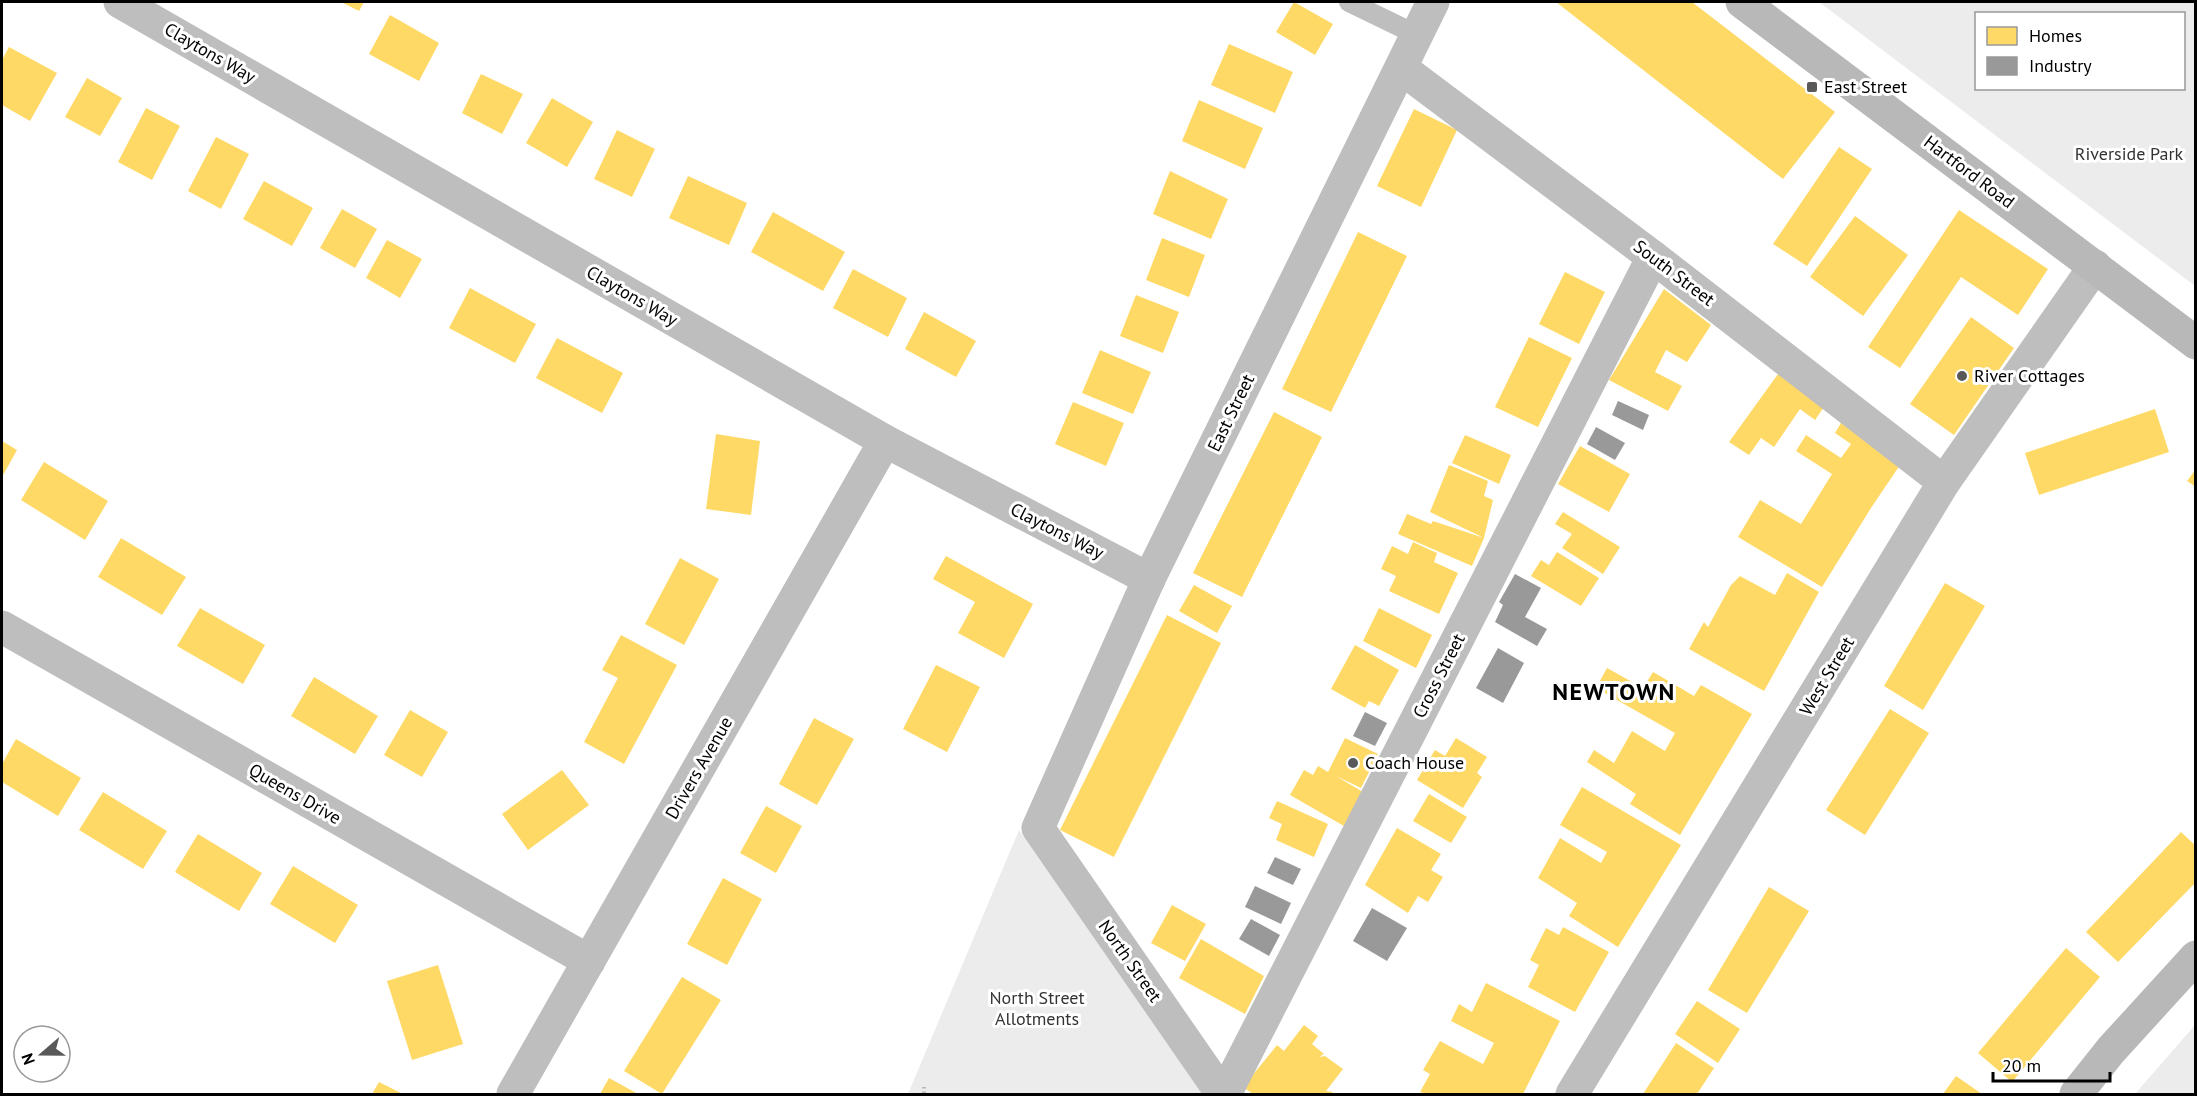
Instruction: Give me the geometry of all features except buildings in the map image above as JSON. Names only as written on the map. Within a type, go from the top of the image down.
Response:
[{"type":"main road","name":"Hartford Road","points":[[1742,2],[2196,343]]},
{"type":"main road","points":[[2076,1095],[2111,1050],[2196,957]]},
{"type":"street","name":"Claytons Way","points":[[120,2],[885,441],[1149,579]]},
{"type":"street","name":"East Street","points":[[1038,828],[1149,579],[1433,2]]},
{"type":"street","name":"South Street","points":[[1401,68],[1653,257],[1944,482]]},
{"type":"street","name":"Cross Street","points":[[1224,1095],[1653,257]]},
{"type":"street","name":"West Street","points":[[1572,1095],[1944,482],[2096,266]]},
{"type":"street","name":"Drivers Avenue","points":[[513,1095],[885,441]]},
{"type":"street","name":"Queens Drive","points":[[2,627],[589,961]]},
{"type":"street","name":"North Street","points":[[1038,828],[1224,1095]]},
{"type":"lane","points":[[1349,2],[1417,35]]},
{"type":"path","points":[[924,1087],[924,1095]]},
{"type":"green space","name":"Riverside Park","points":[[1819,2],[2195,2],[2195,286]]},
{"type":"green space","name":"North Street Allotments","points":[[1019,830],[1202,1094],[908,1094]]},
{"type":"green space","points":[[2195,1025],[2195,1094],[2135,1094]]},
{"type":"place","name":"East Street","points":[[1812,87]]},
{"type":"place","name":"River Cottages","points":[[1962,376]]},
{"type":"place","name":"Coach House","points":[[1353,763]]},
{"type":"district","name":"NEWTOWN","points":[[1614,692]]}]
